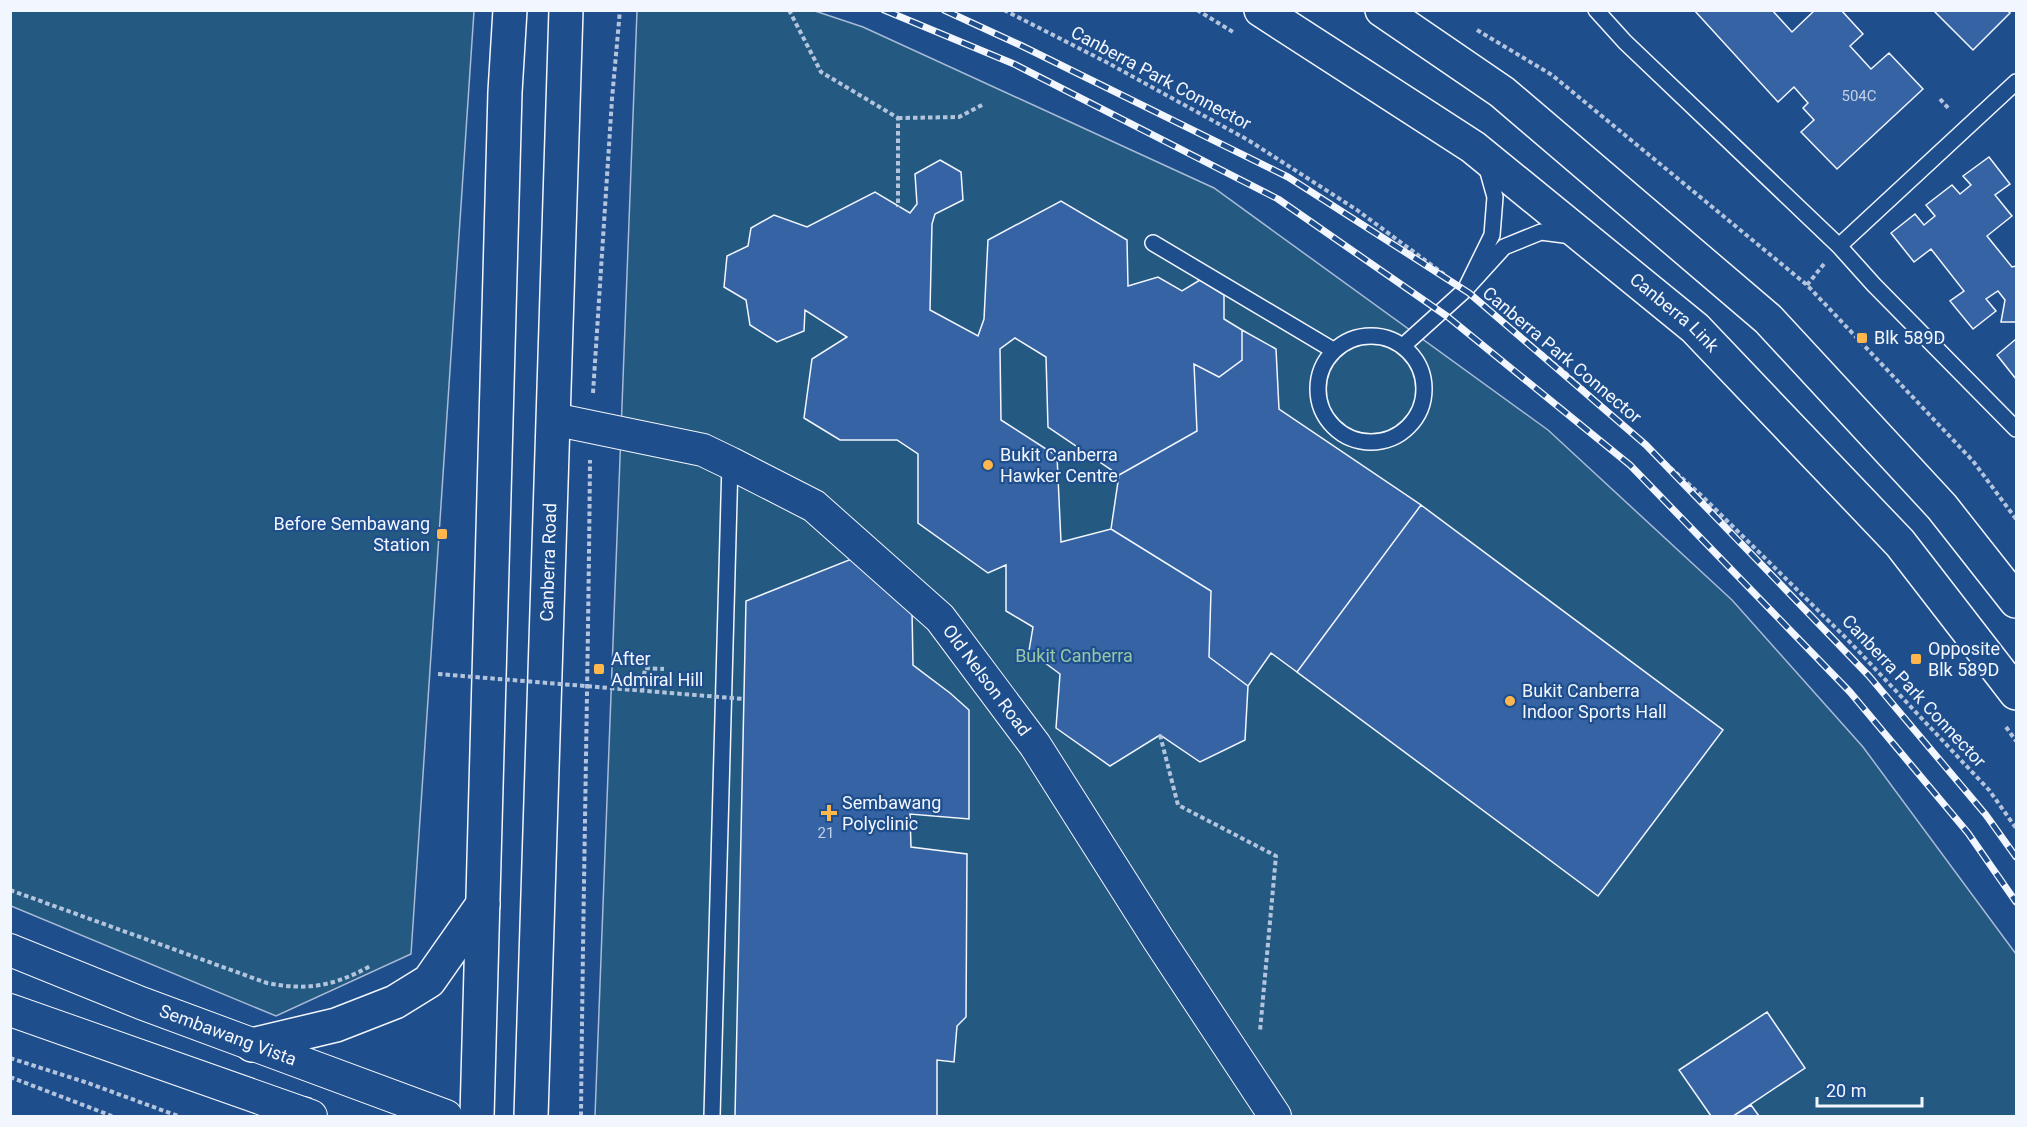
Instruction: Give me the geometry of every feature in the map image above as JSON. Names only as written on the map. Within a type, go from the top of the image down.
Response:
[{"type":"main road","points":[[477,1116],[504,115],[510,10]]},
{"type":"main road","name":"Canberra Road","points":[[531,1116],[566,10]]},
{"type":"main road","name":"Canberra Link","points":[[1261,10],[1473,147],[1695,328],[1900,543],[2016,693]]},
{"type":"main road","points":[[1382,10],[1502,92],[1768,319],[1942,507],[2016,601]]},
{"type":"main road","points":[[252,1045],[336,1025],[395,1002],[429,981],[483,904]]},
{"type":"street","name":"Old Nelson Road","points":[[553,419],[703,450],[814,506],[940,618],[1035,744],[1158,939],[1275,1116]]},
{"type":"street","name":"Sembawang Vista","points":[[10,950],[141,1003],[446,1116]]},
{"type":"street","points":[[10,1010],[307,1116]]},
{"type":"lane","points":[[1596,10],[1625,42],[1839,246],[1874,285],[2016,429]]},
{"type":"lane","points":[[1839,246],[2016,82]]},
{"type":"lane","points":[[1465,290],[1492,235],[1495,197],[1483,156]]},
{"type":"lane","points":[[1404,345],[1465,290],[1504,247],[1541,232],[1584,238]]},
{"type":"lane","points":[[1153,243],[1333,350]]},
{"type":"lane","points":[[1364,335],[1381,336],[1404,345],[1421,368],[1425,386],[1423,405],[1415,420],[1401,433],[1385,440],[1367,442],[1349,438],[1334,427],[1323,413],[1318,397],[1318,380],[1323,363],[1333,350],[1347,341],[1364,335]]},
{"type":"lane","points":[[712,1116],[730,463]]},
{"type":"path","points":[[581,1116],[591,426],[620,10]]},
{"type":"path","points":[[789,10],[821,72],[898,117],[959,117],[984,104]]},
{"type":"path","name":"Canberra Park Connector","points":[[1004,10],[1108,63],[1248,140],[1357,210],[1465,290],[1569,376],[1703,497],[1856,648],[1989,790],[2016,828]]},
{"type":"path","points":[[1197,10],[1239,35]]},
{"type":"path","points":[[1474,28],[1552,75],[1807,285],[1973,461],[2016,519]]},
{"type":"path","points":[[898,117],[898,207]]},
{"type":"path","points":[[642,690],[645,668],[664,669]]},
{"type":"path","points":[[438,674],[744,699]]},
{"type":"path","points":[[2003,724],[2016,741]]},
{"type":"path","points":[[1160,735],[1178,805],[1276,856],[1255,1086]]},
{"type":"path","points":[[10,890],[267,983],[292,988],[320,986],[370,966]]},
{"type":"path","points":[[10,1058],[88,1083],[178,1116]]},
{"type":"path","points":[[10,1077],[112,1116]]},
{"type":"green space","points":[[10,11],[474,11],[411,954],[276,1016],[11,906]]},
{"type":"green space","name":"Bukit Canberra","points":[[637,11],[815,11],[863,27],[1214,188],[1548,430],[1732,600],[1863,747],[2016,954],[2016,1116],[595,1116]]},
{"type":"building","points":[[1694,10],[1772,10],[1792,32],[1815,10],[1841,10],[1863,34],[1850,46],[1871,69],[1889,53],[1923,89],[1837,169],[1801,132],[1814,120],[1803,108],[1808,103],[1794,87],[1778,102]]},
{"type":"building","points":[[1933,10],[2007,10],[2010,13],[1973,50]]},
{"type":"building","points":[[1989,157],[2010,184],[1995,195],[2012,216],[1987,236],[2012,267],[2016,266],[2016,322],[2001,322],[2005,300],[1998,291],[1986,299],[1996,311],[1973,329],[1950,301],[1964,291],[1931,249],[1914,262],[1891,233],[1915,214],[1924,225],[1935,216],[1926,205],[1952,185],[1960,194],[1971,185],[1963,176]]},
{"type":"building","name":"Bukit Canberra Hawker Centre","points":[[940,160],[961,172],[963,200],[935,214],[932,224],[930,310],[978,336],[984,319],[988,240],[1061,201],[1127,240],[1128,286],[1158,277],[1182,291],[1200,280],[1224,295],[1224,319],[1242,330],[1242,360],[1219,377],[1194,364],[1197,431],[1119,475],[1048,427],[1046,357],[1015,338],[1000,349],[1001,420],[1057,456],[1061,542],[1111,529],[1211,591],[1209,657],[1248,686],[1245,740],[1200,762],[1160,735],[1110,766],[1056,728],[1060,674],[1029,651],[1033,627],[1006,611],[1006,565],[988,573],[918,523],[918,454],[897,440],[840,440],[804,418],[812,359],[847,337],[805,310],[804,331],[777,342],[750,325],[746,300],[724,287],[727,256],[748,246],[751,228],[774,215],[807,227],[875,192],[910,213],[917,204],[915,174]]},
{"type":"building","points":[[1242,330],[1276,349],[1279,409],[1421,505],[1297,672],[1271,653],[1248,686],[1209,657],[1211,591],[1111,529],[1119,475],[1197,431],[1194,364],[1219,377],[1242,360]]},
{"type":"building","points":[[2016,339],[2016,379],[1997,355]]},
{"type":"building","name":"Bukit Canberra Indoor Sports Hall","points":[[1421,505],[1723,730],[1598,896],[1297,672]]},
{"type":"building","points":[[854,558],[912,611],[913,665],[969,710],[969,819],[910,814],[911,847],[967,854],[966,1017],[957,1026],[954,1062],[937,1060],[937,1116],[735,1116],[746,601]]},
{"type":"building","points":[[1767,1012],[1805,1068],[1733,1116],[1711,1116],[1679,1070]]},
{"type":"building","points":[[1751,1105],[1759,1116],[1733,1116]]},
{"type":"railway","points":[[884,10],[1014,64],[1278,199],[1448,317],[1630,465],[1850,692],[1968,833],[2016,902]]},
{"type":"railway","points":[[944,10],[1288,177],[1469,293],[1646,445],[1869,676],[1986,815],[2016,857]]},
{"type":"place","name":"Blk 589D","points":[[1862,338]]},
{"type":"place","name":"Bukit Canberra Hawker Centre","points":[[988,465]]},
{"type":"place","name":"Before Sembawang Station","points":[[442,534]]},
{"type":"place","name":"Opposite Blk 589D","points":[[1916,659]]},
{"type":"place","name":"After Admiral Hill","points":[[599,669]]},
{"type":"place","name":"Bukit Canberra Indoor Sports Hall","points":[[1510,701]]},
{"type":"place","name":"Sembawang Polyclinic","points":[[829,813]]}]
